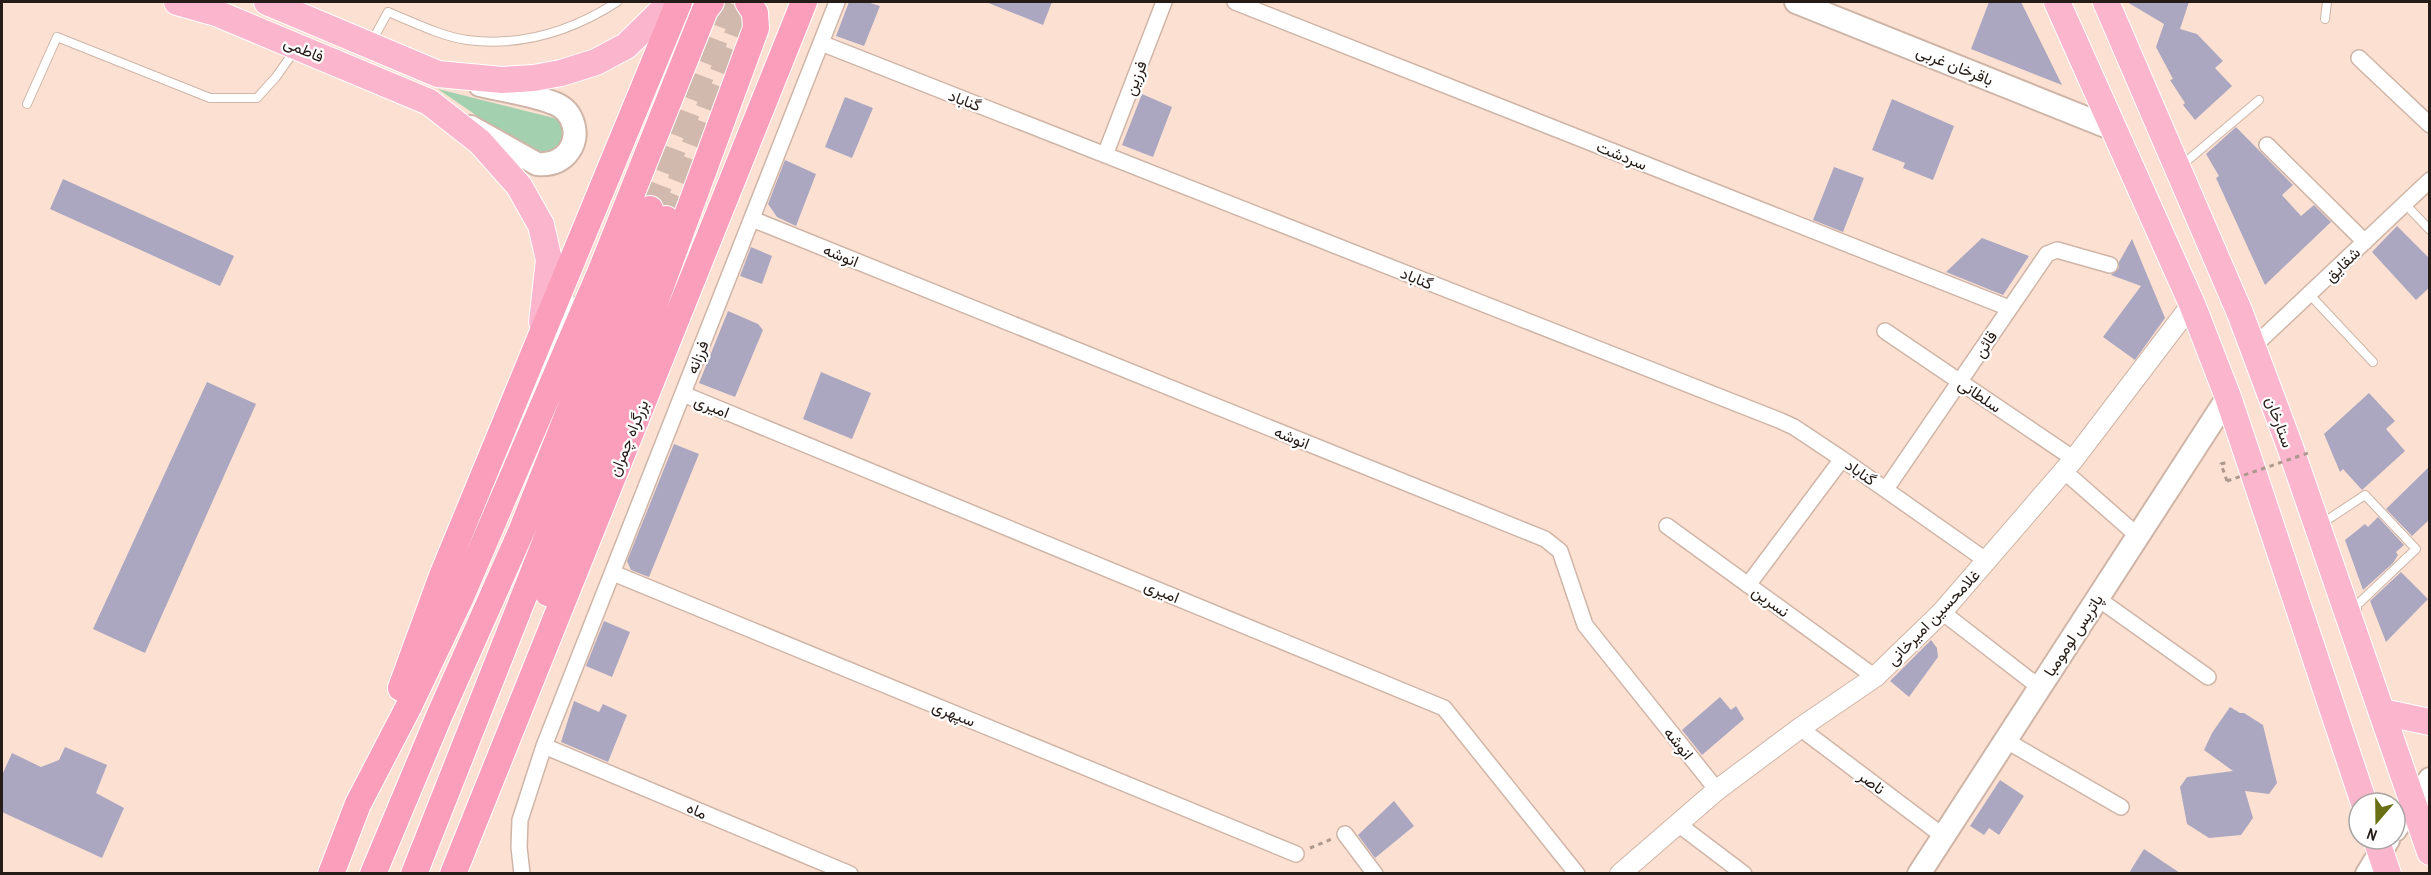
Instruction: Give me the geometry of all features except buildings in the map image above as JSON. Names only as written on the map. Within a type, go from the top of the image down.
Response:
[{"type":"highway","points":[[331,873],[442,576],[679,2]]},
{"type":"highway","points":[[358,804],[409,706],[465,588],[600,273],[705,10],[711,2]]},
{"type":"highway","points":[[498,763],[518,674],[756,28],[755,13],[748,2]]},
{"type":"highway","name":"بزرگراه چمران","points":[[453,873],[804,2]]},
{"type":"highway","points":[[373,873],[658,214],[543,548],[414,873]]},
{"type":"main road","name":"فاطمی","points":[[177,2],[216,14],[298,46],[429,102],[493,155],[519,186],[541,225],[549,260],[540,340]]},
{"type":"main road","name":"فاطمی","points":[[267,2],[438,75],[502,80],[534,78],[577,69],[596,62],[626,46],[671,2]]},
{"type":"main road","name":"باقرخان غربی","points":[[1797,2],[2113,129]]},
{"type":"main road","points":[[2057,2],[2192,304],[2228,397],[2360,791]]},
{"type":"main road","name":"ستارخان","points":[[2106,2],[2179,168],[2253,347],[2430,852]]},
{"type":"main road","points":[[429,102],[537,164],[560,159],[567,154],[574,139],[570,115],[557,104],[438,75]]},
{"type":"main road","name":"پاتریس لومومبا","points":[[1918,873],[2228,397]]},
{"type":"main road","points":[[2382,712],[2430,722]]},
{"type":"main road","points":[[2407,813],[2430,779]]},
{"type":"main road","points":[[2367,873],[2383,851]]},
{"type":"street","name":"فرزانه","points":[[522,873],[520,820],[544,746],[837,2]]},
{"type":"street","name":"فرزین","points":[[1105,154],[1164,2]]},
{"type":"street","name":"سردشت","points":[[1235,2],[2009,308]]},
{"type":"street","name":"گناباد","points":[[821,43],[1781,421],[1842,459],[1988,561]]},
{"type":"street","points":[[2359,58],[2430,125]]},
{"type":"street","points":[[2267,145],[2365,242]]},
{"type":"street","name":"شقایق","points":[[2253,347],[2430,180]]},
{"type":"street","name":"انوشه","points":[[752,219],[1554,544],[1564,561],[1585,625],[1717,790]]},
{"type":"street","name":"قائن","points":[[1886,489],[2009,308],[2051,251],[2057,250],[2110,266]]},
{"type":"street","name":"غلامحسین امیرخانی","points":[[1620,873],[1717,790],[1875,677],[1942,612],[2069,465],[2192,304]]},
{"type":"street","name":"سلطانی","points":[[1885,331],[1960,381],[2069,465],[2138,536]]},
{"type":"street","name":"امیری","points":[[683,394],[1444,708],[1577,873]]},
{"type":"street","points":[[1748,585],[1842,459]]},
{"type":"street","name":"نسرین","points":[[1667,526],[1875,677]]},
{"type":"street","name":"سپهری","points":[[613,573],[1296,854]]},
{"type":"street","points":[[2097,598],[2208,677]]},
{"type":"street","points":[[1942,612],[2039,687]]},
{"type":"street","name":"ناصر","points":[[1800,729],[1943,836]]},
{"type":"street","points":[[2005,740],[2121,807]]},
{"type":"street","name":"ماه","points":[[544,746],[850,873]]},
{"type":"street","points":[[1678,824],[1744,873]]},
{"type":"street","points":[[1345,834],[1375,873]]},
{"type":"lane","points":[[370,45],[388,12],[433,31],[466,40],[508,41],[529,40],[562,30],[594,17],[617,2]]},
{"type":"lane","points":[[639,122],[687,2]]},
{"type":"lane","points":[[2325,19],[2327,2]]},
{"type":"lane","points":[[27,104],[57,37],[210,98],[257,98],[276,77],[298,46]]},
{"type":"lane","points":[[2179,168],[2259,100]]},
{"type":"lane","points":[[2405,204],[2430,230]]},
{"type":"lane","points":[[502,469],[575,286]]},
{"type":"lane","points":[[2310,294],[2373,362]]},
{"type":"lane","points":[[2317,526],[2365,495],[2416,549],[2357,605],[2356,615],[2372,656]]},
{"type":"lane","points":[[358,804],[435,629]]},
{"type":"lane","points":[[2382,712],[2383,686]]},
{"type":"path","points":[[2222,464],[2228,481],[2311,452]]},
{"type":"path","points":[[1296,854],[1345,834]]},
{"type":"green space","points":[[438,89],[566,121],[564,153],[534,155]]},
{"type":"tunnel","points":[[650,209],[729,2]]},
{"type":"tunnel","points":[[666,219],[750,2]]}]
